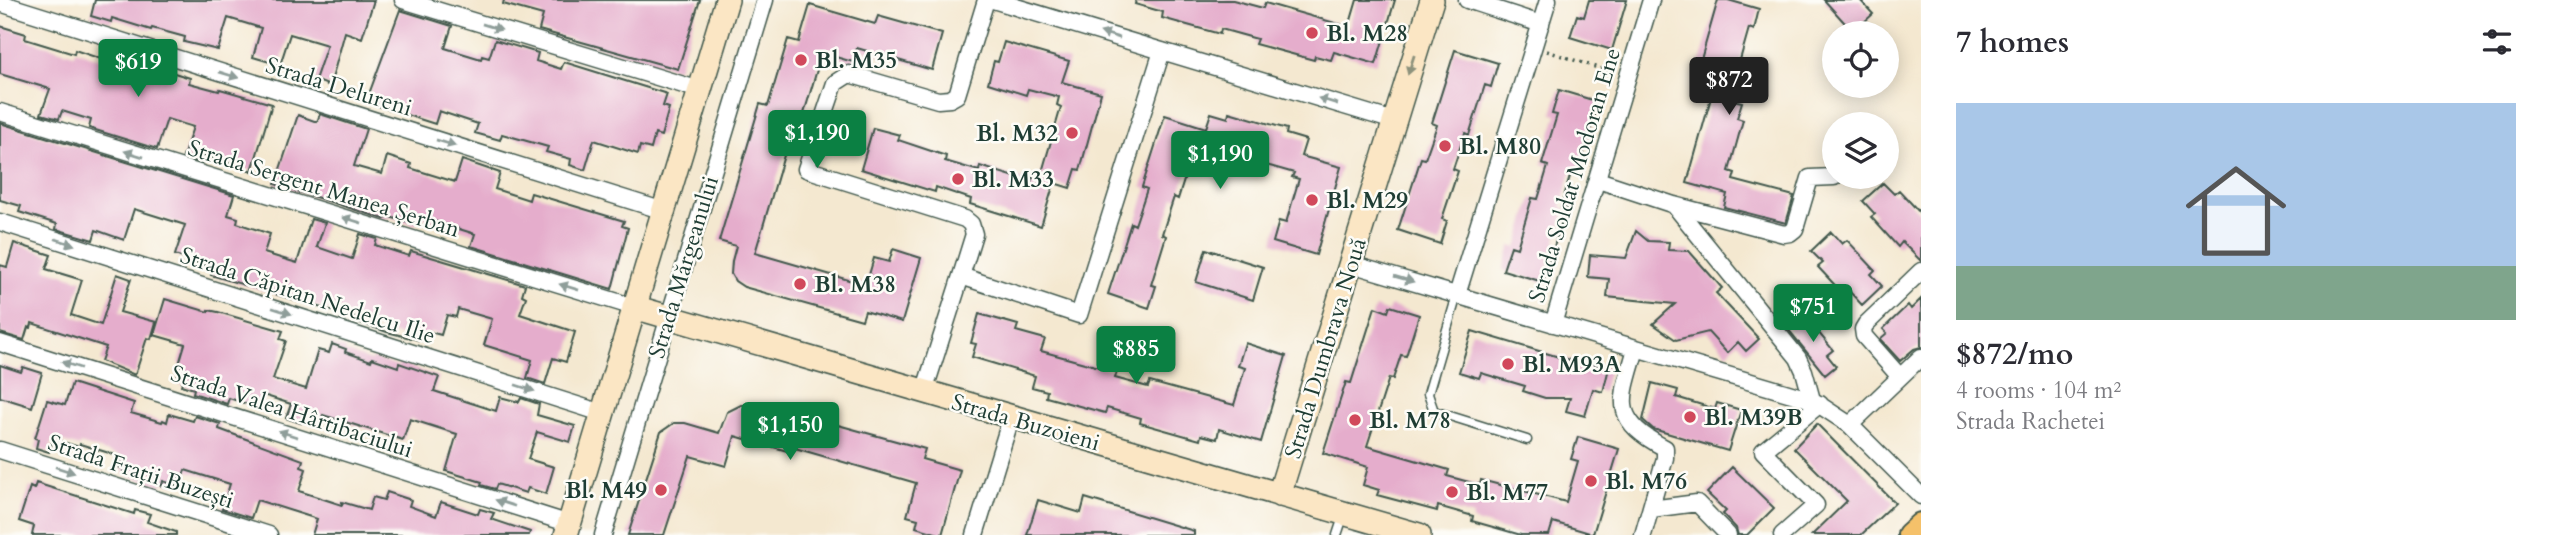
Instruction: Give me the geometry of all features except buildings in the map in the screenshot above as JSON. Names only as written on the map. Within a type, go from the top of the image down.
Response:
[{"type":"main road","points":[[1910,535],[1921,525]]},
{"type":"street","points":[[403,0],[700,90]]},
{"type":"street","name":"Strada Mărgeanului","points":[[568,529],[727,0]]},
{"type":"street","name":"Strada Mărgeanului","points":[[603,535],[765,0]]},
{"type":"street","points":[[924,392],[974,234],[971,224],[965,219],[806,169],[835,83],[841,78],[849,75],[938,100],[957,95],[986,0]]},
{"type":"street","points":[[993,0],[1034,6],[1162,51],[1394,121]]},
{"type":"street","name":"Strada Dumbrava Nouă","points":[[1279,495],[1432,0]]},
{"type":"street","points":[[1467,0],[1541,24]]},
{"type":"street","points":[[1457,295],[1548,0]]},
{"type":"street","name":"Strada Soldat Modoran Ene","points":[[1553,324],[1651,0]]},
{"type":"street","name":"Strada Delureni","points":[[0,4],[664,211]]},
{"type":"street","points":[[961,276],[1079,314],[1162,51]]},
{"type":"street","name":"Strada Sergent Manea Șerban","points":[[0,112],[634,307]]},
{"type":"street","points":[[1598,180],[1674,205],[1784,234],[1795,229],[1810,178],[1822,178]]},
{"type":"street","points":[[1674,205],[1798,358],[1816,402],[1763,452],[1816,505],[1782,535]]},
{"type":"street","name":"Strada Căpitan Nedelcu Ilie","points":[[0,222],[602,413]]},
{"type":"street","name":"Strada Soldat Modoran Ene","points":[[1351,264],[1816,402],[1850,425],[1921,496]]},
{"type":"street","points":[[1900,377],[1864,336],[1863,329],[1921,271]]},
{"type":"street","name":"Strada Buzoieni","points":[[634,307],[1279,495],[1340,524],[1419,535]]},
{"type":"street","name":"Strada Valea Hârtibaciului","points":[[0,343],[568,529]]},
{"type":"street","points":[[1636,349],[1624,391],[1624,410],[1629,422],[1642,436],[1665,449],[1665,458],[1643,535]]},
{"type":"street","points":[[1850,425],[1921,357]]},
{"type":"street","points":[[975,535],[1011,418]]},
{"type":"street","name":"Strada Frații Buzești","points":[[0,450],[269,535]]},
{"type":"street","points":[[1651,509],[1697,503],[1728,535]]},
{"type":"lane","points":[[1457,295],[1428,394],[1434,411],[1527,440]]},
{"type":"path","points":[[1534,47],[1628,78]]},
{"type":"place","name":"Bl. M28","points":[[1312,33]]},
{"type":"place","name":"Bl. M35","points":[[801,60]]},
{"type":"place","name":"Bl. M32","points":[[1072,133]]},
{"type":"place","name":"Bl. M80","points":[[1445,146]]},
{"type":"place","name":"Bl. M33","points":[[958,179]]},
{"type":"place","name":"Bl. M29","points":[[1312,200]]},
{"type":"place","name":"Bl. M38","points":[[800,284]]},
{"type":"place","name":"Bl. M93A","points":[[1508,364]]},
{"type":"place","name":"Bl. M39B","points":[[1690,417]]},
{"type":"place","name":"Bl. M78","points":[[1355,420]]},
{"type":"place","name":"Bl. M76","points":[[1591,481]]},
{"type":"place","name":"Bl. M49","points":[[661,490]]},
{"type":"place","name":"Bl. M77","points":[[1452,492]]}]
